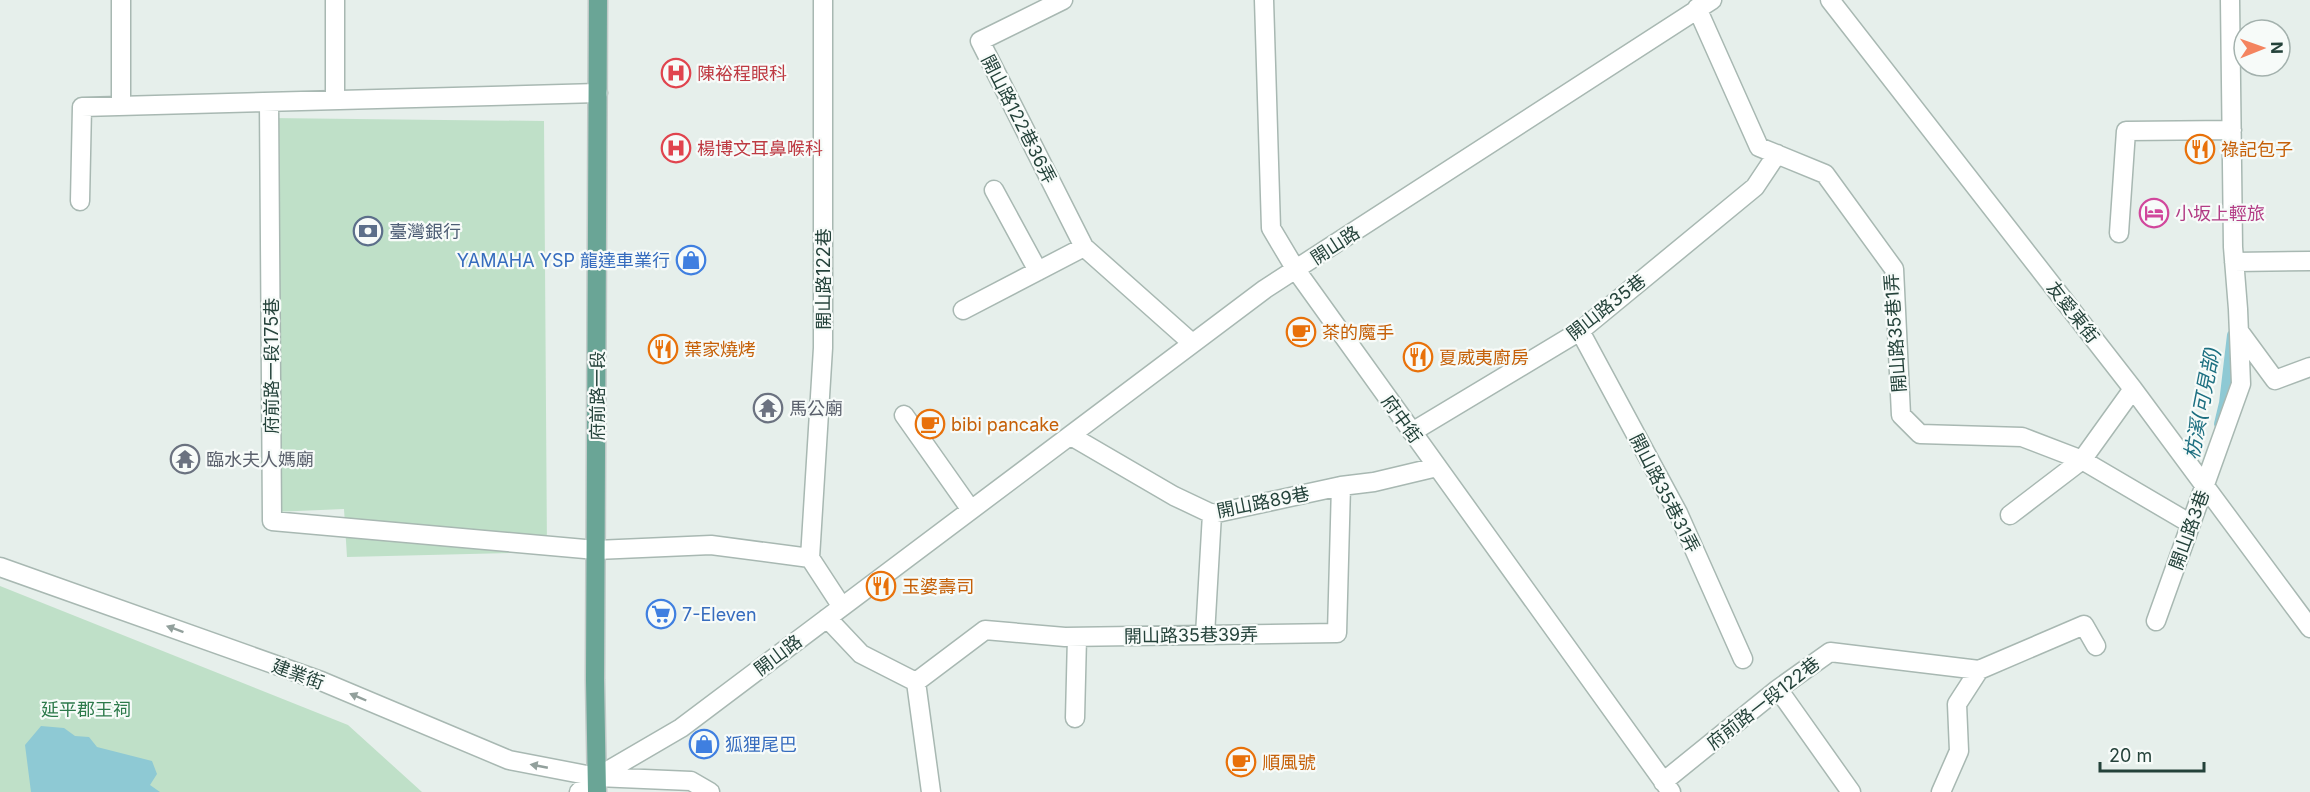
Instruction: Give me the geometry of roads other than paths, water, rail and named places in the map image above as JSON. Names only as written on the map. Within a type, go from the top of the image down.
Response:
[{"type":"main road","name":"府前路一段","points":[[597,785],[598,0]]},
{"type":"street","points":[[121,0],[121,106]]},
{"type":"street","points":[[335,0],[335,100]]},
{"type":"street","name":"開山路122巷","points":[[810,558],[823,348],[823,0]]},
{"type":"street","name":"開山路122巷36弄","points":[[1063,0],[980,41],[1084,247],[1192,343]]},
{"type":"street","name":"府中街","points":[[1264,0],[1271,228],[1296,270],[1667,787]]},
{"type":"street","name":"友愛東街","points":[[1830,0],[2133,389],[2310,628]]},
{"type":"street","name":"開山路3巷","points":[[2156,621],[2241,384],[2234,262],[2230,0]]},
{"type":"street","name":"開山路","points":[[579,792],[597,785],[681,728],[1265,289],[1705,4]]},
{"type":"street","name":"開山路35巷1弄","points":[[1705,4],[1759,147],[1825,174],[1894,269],[1901,415],[1920,434],[2022,437],[2082,460],[2191,524]]},
{"type":"street","points":[[80,201],[82,107],[598,93]]},
{"type":"street","name":"府前路一段175巷","points":[[269,102],[272,521],[596,550]]},
{"type":"street","points":[[2119,233],[2126,130],[2232,130]]},
{"type":"street","name":"開山路35巷","points":[[1412,432],[1580,331],[1755,187],[1777,154]]},
{"type":"street","points":[[994,190],[1038,271]]},
{"type":"street","points":[[963,310],[1084,247]]},
{"type":"street","points":[[2234,262],[2310,261]]},
{"type":"street","name":"開山路35巷31弄","points":[[1580,331],[1677,513],[1743,659]]},
{"type":"street","points":[[2239,331],[2275,380],[2310,367]]},
{"type":"street","points":[[2010,515],[2082,460],[2133,389]]},
{"type":"street","points":[[904,415],[971,510]]},
{"type":"street","name":"開山路89巷","points":[[1071,436],[1212,514],[1341,486],[1374,482],[1437,467]]},
{"type":"street","name":"開山路35巷39弄","points":[[916,682],[985,630],[1077,637],[1337,633],[1341,486]]},
{"type":"street","points":[[1204,635],[1212,514]]},
{"type":"street","points":[[596,550],[711,545],[810,558],[834,613],[861,654],[916,682],[931,792]]},
{"type":"street","name":"建業街","points":[[0,567],[321,681],[509,760],[597,785],[691,781],[710,792]]},
{"type":"street","name":"府前路一段122巷","points":[[1667,787],[1778,690],[1830,652],[1978,670],[2084,626],[2096,646]]},
{"type":"street","points":[[1075,718],[1077,637]]},
{"type":"street","points":[[1941,792],[1959,751],[1957,704],[1978,670]]},
{"type":"street","points":[[1778,690],[1851,792]]},
{"type":"water","points":[[41,726],[64,728],[75,736],[89,737],[97,747],[152,761],[157,774],[150,785],[160,792],[31,792],[25,745]]},
{"type":"waterway","name":"枋溪(可見部)","points":[[2219,424],[2224,403],[2232,335]]},
{"type":"place","name":"陳裕程眼科","points":[[676,73]]},
{"type":"place","name":"楊博文耳鼻喉科","points":[[676,148]]},
{"type":"place","name":"祿記包子","points":[[2200,149]]},
{"type":"place","name":"小坂上輕旅","points":[[2154,213]]},
{"type":"place","name":"臺灣銀行","points":[[368,231]]},
{"type":"place","name":"YAMAHA YSP 龍達車業行","points":[[691,260]]},
{"type":"place","name":"茶的魔手","points":[[1301,332]]},
{"type":"place","name":"葉家燒烤","points":[[663,349]]},
{"type":"place","name":"夏威夷廚房","points":[[1418,357]]},
{"type":"place","name":"馬公廟","points":[[768,408]]},
{"type":"place","name":"bibi pancake","points":[[930,424]]},
{"type":"place","name":"臨水夫人媽廟","points":[[185,459]]},
{"type":"place","name":"玉婆壽司","points":[[881,586]]},
{"type":"place","name":"7-Eleven","points":[[661,614]]},
{"type":"place","name":"狐狸尾巴","points":[[704,744]]},
{"type":"place","name":"順風號","points":[[1241,762]]},
{"type":"park label","name":"延平郡王祠","points":[[86,709]]}]
